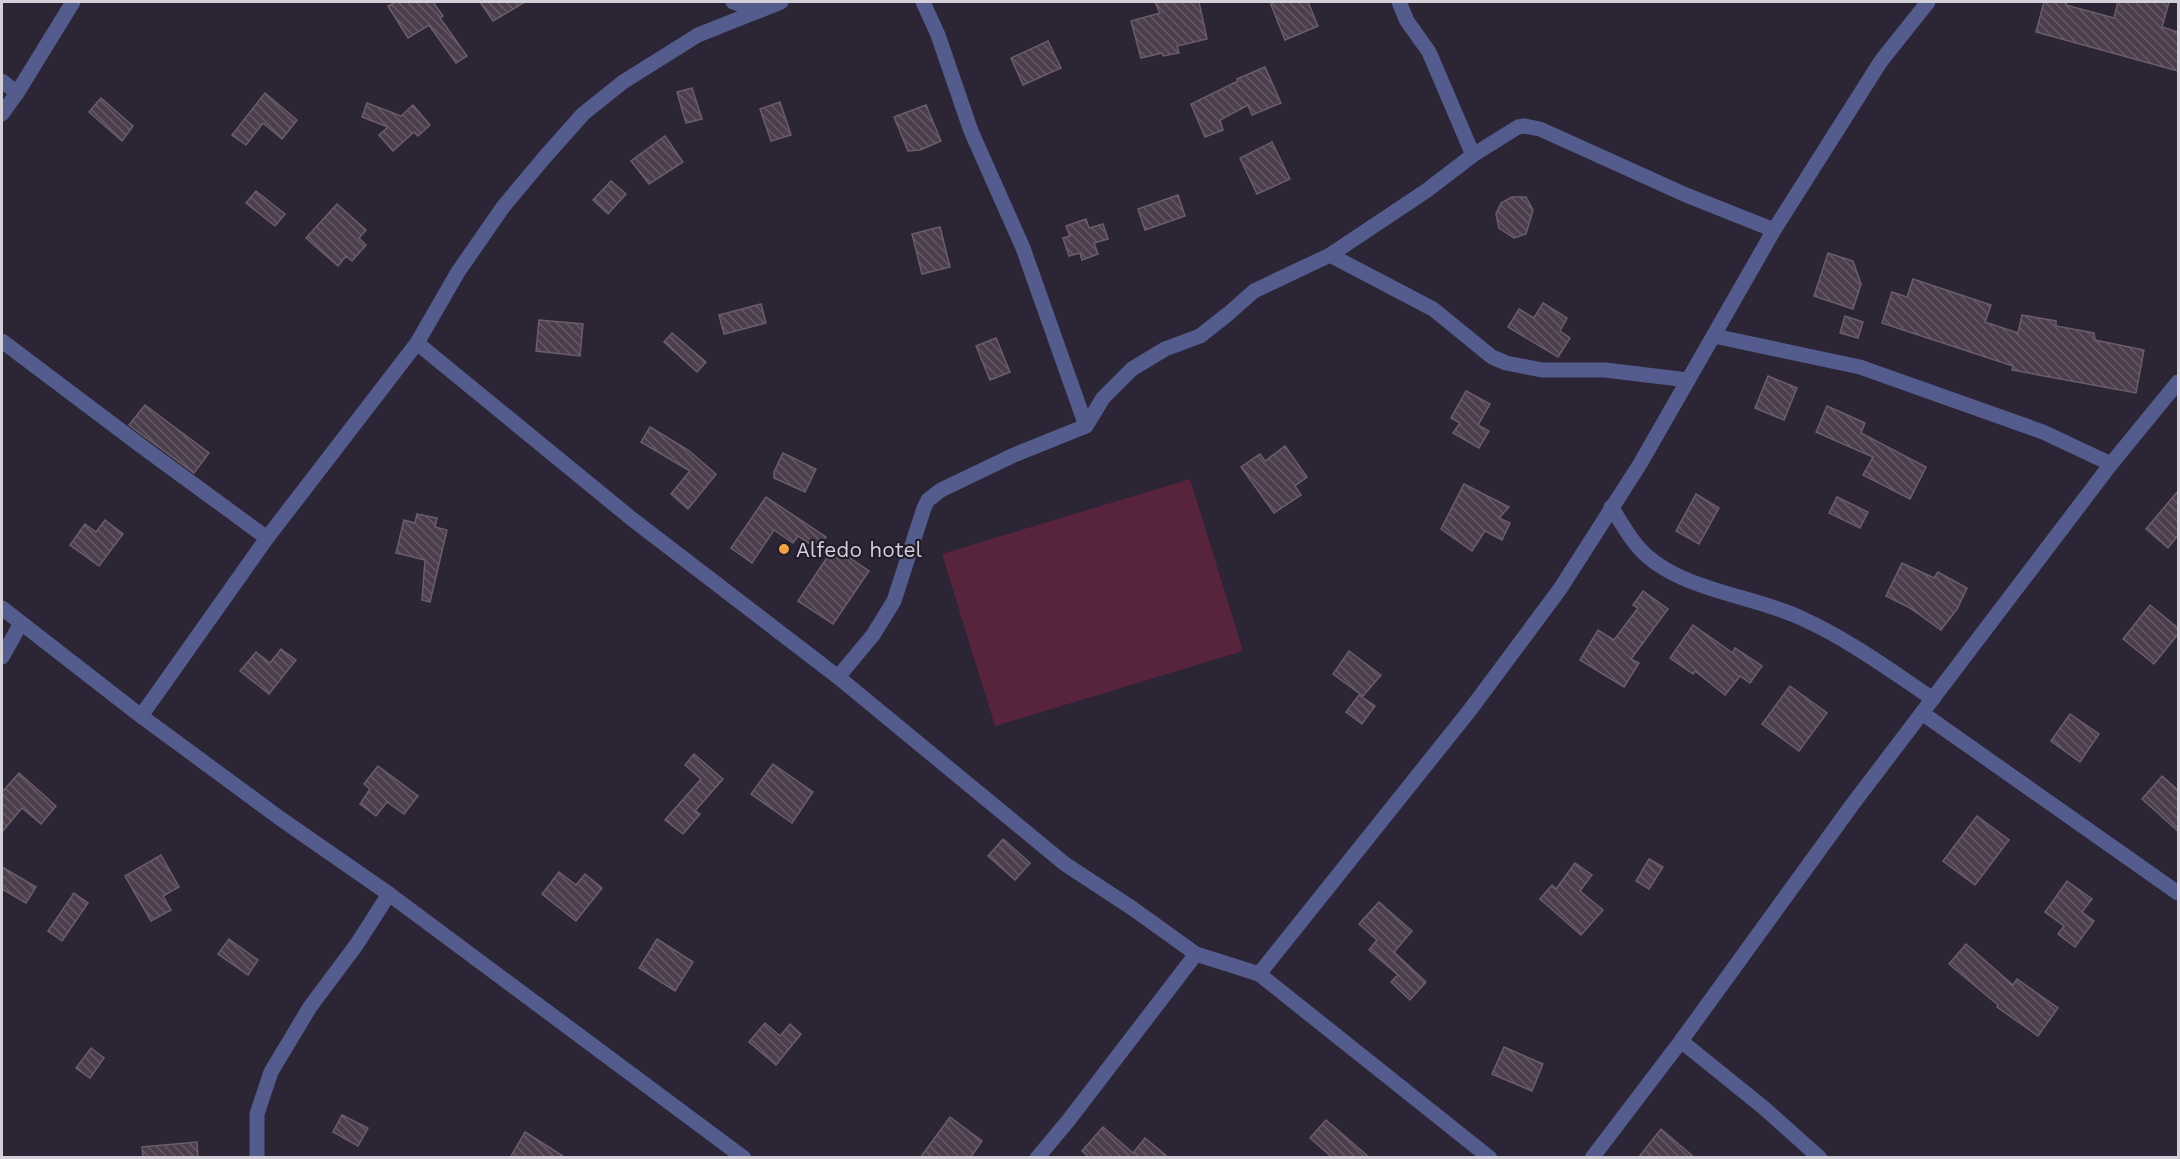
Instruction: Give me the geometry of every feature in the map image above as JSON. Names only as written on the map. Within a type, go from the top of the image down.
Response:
[{"type":"street","points":[[2,114],[73,2]]},
{"type":"street","points":[[733,2],[759,11]]},
{"type":"street","points":[[141,716],[267,538],[417,343],[458,272],[503,207],[583,114],[623,82],[698,35],[781,2]]},
{"type":"street","points":[[923,2],[938,35],[971,131],[1023,248],[1086,426]]},
{"type":"street","points":[[1399,2],[1407,21],[1429,52],[1473,155]]},
{"type":"street","points":[[1259,974],[1470,710],[1560,589],[1640,464],[1773,230],[1881,61],[1928,2]]},
{"type":"street","points":[[2,81],[17,93]]},
{"type":"street","points":[[838,677],[873,634],[894,601],[924,508],[928,501],[941,490],[1014,455],[1086,426],[1103,398],[1132,369],[1165,349],[1200,336],[1254,291],[1330,255],[1426,191],[1508,132],[1532,126],[1686,195],[1773,230]]},
{"type":"street","points":[[1330,255],[1433,309],[1492,357],[1506,363],[1542,370],[1605,370],[1688,380]]},
{"type":"street","points":[[1714,336],[1860,367],[2043,432],[2111,464]]},
{"type":"street","points":[[2,341],[267,538]]},
{"type":"street","points":[[417,343],[632,519],[838,677],[1065,864],[1196,954],[1259,974],[1490,1158]]},
{"type":"street","points":[[1592,1158],[1682,1041],[1922,713],[2111,464],[2178,382]]},
{"type":"street","points":[[1611,507],[1639,548],[1661,565],[1690,581],[1803,618],[1834,634],[1934,699]]},
{"type":"street","points":[[2,608],[141,716],[281,819],[389,894],[744,1158]]},
{"type":"street","points":[[2,657],[21,623]]},
{"type":"street","points":[[1922,713],[2178,893]]},
{"type":"street","points":[[257,1158],[257,1114],[271,1072],[310,1007],[357,944],[389,894]]},
{"type":"street","points":[[1037,1158],[1196,954]]},
{"type":"street","points":[[1682,1041],[1764,1108],[1820,1158]]},
{"type":"shaded area","points":[[1190,479],[1243,651],[995,726],[942,554]]},
{"type":"building","points":[[396,2],[433,2],[443,16],[440,18],[467,56],[456,63],[429,25],[408,38],[388,6]]},
{"type":"building","points":[[480,2],[525,2],[493,21]]},
{"type":"building","points":[[1155,2],[1199,2],[1207,39],[1177,46],[1179,53],[1163,56],[1162,53],[1141,58],[1131,21],[1160,13]]},
{"type":"building","points":[[1270,2],[1308,2],[1318,26],[1285,40]]},
{"type":"building","points":[[2044,2],[2067,2],[2066,5],[2114,18],[2118,2],[2169,2],[2162,27],[2178,32],[2178,71],[2036,32]]},
{"type":"building","points":[[1048,41],[1061,68],[1023,85],[1011,58]]},
{"type":"building","points":[[1265,67],[1281,103],[1252,115],[1248,105],[1220,120],[1223,130],[1205,137],[1191,104]]},
{"type":"building","points":[[692,88],[702,119],[686,123],[677,92]]},
{"type":"building","points":[[265,93],[297,120],[282,139],[263,123],[246,145],[232,135]]},
{"type":"building","points":[[101,98],[133,126],[122,141],[89,112]]},
{"type":"building","points":[[780,102],[791,135],[771,141],[760,109]]},
{"type":"building","points":[[367,103],[401,116],[413,105],[430,125],[418,136],[414,132],[393,151],[379,135],[388,127],[362,117]]},
{"type":"building","points":[[926,105],[941,141],[920,150],[908,151],[894,117]]},
{"type":"building","points":[[665,136],[683,162],[649,184],[631,161]]},
{"type":"building","points":[[1272,142],[1290,179],[1257,194],[1240,158]]},
{"type":"building","points":[[611,181],[626,194],[608,214],[593,200]]},
{"type":"building","points":[[256,191],[285,214],[275,226],[246,203]]},
{"type":"building","points":[[1178,195],[1185,216],[1145,230],[1138,209]]},
{"type":"building","points":[[1512,197],[1526,197],[1533,210],[1526,234],[1514,238],[1499,228],[1496,214],[1501,203]]},
{"type":"building","points":[[337,204],[366,230],[359,238],[366,245],[352,261],[346,256],[338,266],[306,238]]},
{"type":"building","points":[[1086,219],[1089,228],[1103,224],[1108,239],[1094,243],[1098,254],[1082,260],[1080,253],[1069,256],[1063,238],[1070,236],[1066,226]]},
{"type":"building","points":[[940,227],[950,267],[922,274],[912,234]]},
{"type":"building","points":[[1828,253],[1853,261],[1861,284],[1853,309],[1814,296]]},
{"type":"building","points":[[1913,279],[1991,305],[1985,322],[2018,333],[2022,315],[2056,321],[2056,326],[2094,333],[2095,340],[2144,350],[2136,393],[2012,370],[2013,366],[1882,323],[1892,292],[1907,297]]},
{"type":"building","points":[[1543,303],[1567,318],[1560,331],[1570,338],[1558,357],[1508,327],[1519,309],[1534,318]]},
{"type":"building","points":[[761,304],[766,323],[724,334],[719,315]]},
{"type":"building","points":[[1845,316],[1863,322],[1858,338],[1840,333]]},
{"type":"building","points":[[539,320],[583,324],[580,356],[536,351]]},
{"type":"building","points":[[672,333],[706,362],[697,372],[664,342]]},
{"type":"building","points":[[996,338],[1010,372],[990,380],[976,346]]},
{"type":"building","points":[[1768,376],[1797,388],[1784,420],[1755,408]]},
{"type":"building","points":[[1466,391],[1490,404],[1478,425],[1489,431],[1479,448],[1453,433],[1460,423],[1451,418]]},
{"type":"building","points":[[145,405],[209,453],[194,473],[129,425]]},
{"type":"building","points":[[1827,406],[1865,423],[1861,433],[1926,467],[1910,499],[1863,475],[1873,457],[1816,432]]},
{"type":"building","points":[[650,427],[688,450],[716,474],[688,509],[671,494],[690,471],[641,442]]},
{"type":"building","points":[[1285,446],[1307,477],[1295,486],[1301,495],[1274,513],[1241,467],[1260,454],[1265,461]]},
{"type":"building","points":[[783,453],[816,469],[805,492],[774,478],[774,472]]},
{"type":"building","points":[[1464,484],[1509,507],[1499,518],[1510,523],[1502,540],[1485,531],[1472,551],[1441,529]]},
{"type":"building","points":[[2178,491],[2178,535],[2168,548],[2146,529]]},
{"type":"building","points":[[1696,494],[1719,508],[1699,544],[1676,531]]},
{"type":"building","points":[[766,497],[826,537],[818,549],[798,536],[793,543],[774,530],[752,563],[731,548]]},
{"type":"building","points":[[1837,497],[1868,512],[1860,528],[1829,513]]},
{"type":"building","points":[[417,514],[437,518],[435,527],[447,530],[430,602],[422,600],[425,560],[396,553],[404,520],[415,523]]},
{"type":"building","points":[[105,520],[123,534],[99,566],[70,545],[85,524],[96,532]]},
{"type":"building","points":[[834,547],[869,571],[833,624],[798,601]]},
{"type":"building","points":[[1902,563],[1934,578],[1938,572],[1967,588],[1957,609],[1941,630],[1910,608],[1886,596]]},
{"type":"building","points":[[1643,591],[1668,609],[1631,659],[1639,663],[1624,687],[1580,660],[1598,630],[1614,640],[1638,608],[1633,605]]},
{"type":"building","points":[[2150,605],[2178,628],[2178,634],[2154,664],[2123,639]]},
{"type":"building","points":[[1693,625],[1733,653],[1735,648],[1762,666],[1750,683],[1740,676],[1725,695],[1695,671],[1693,674],[1670,658]]},
{"type":"building","points":[[281,649],[296,660],[269,694],[240,671],[256,652],[270,663]]},
{"type":"building","points":[[1349,651],[1381,675],[1363,696],[1333,674]]},
{"type":"building","points":[[1790,686],[1827,713],[1799,751],[1762,724]]},
{"type":"building","points":[[1359,695],[1375,706],[1362,724],[1346,712]]},
{"type":"building","points":[[2070,714],[2099,734],[2080,762],[2051,741]]},
{"type":"building","points":[[694,754],[723,779],[695,811],[700,814],[683,834],[665,820],[701,779],[685,765]]},
{"type":"building","points":[[773,764],[813,792],[792,823],[751,794]]},
{"type":"building","points":[[378,766],[418,796],[404,814],[387,802],[376,816],[360,804],[370,789],[364,784]]},
{"type":"building","points":[[19,773],[56,806],[41,824],[22,808],[2,832],[2,792]]},
{"type":"building","points":[[2162,776],[2178,790],[2178,831],[2142,799]]},
{"type":"building","points":[[1977,816],[2009,840],[1975,885],[1943,861]]},
{"type":"building","points":[[1003,839],[1030,863],[1015,880],[988,856]]},
{"type":"building","points":[[161,855],[179,887],[163,896],[171,910],[151,921],[125,876]]},
{"type":"building","points":[[1649,859],[1663,867],[1649,889],[1636,881]]},
{"type":"building","points":[[1575,863],[1592,875],[1580,891],[1603,910],[1581,935],[1540,899],[1552,885],[1556,889]]},
{"type":"building","points":[[2,867],[36,887],[26,903],[2,889]]},
{"type":"building","points":[[559,872],[576,885],[585,874],[602,888],[576,921],[542,894]]},
{"type":"building","points":[[2067,881],[2092,899],[2082,912],[2094,921],[2075,947],[2058,934],[2064,926],[2045,912]]},
{"type":"building","points":[[74,893],[88,903],[62,941],[48,931]]},
{"type":"building","points":[[1379,902],[1412,931],[1394,952],[1426,982],[1410,1000],[1391,982],[1398,975],[1369,950],[1377,940],[1359,924]]},
{"type":"building","points":[[229,939],[258,960],[248,975],[218,954]]},
{"type":"building","points":[[657,939],[693,962],[675,991],[639,968]]},
{"type":"building","points":[[1966,944],[2013,985],[2017,979],[2058,1008],[2038,1036],[1997,1007],[1998,1005],[1949,964]]},
{"type":"building","points":[[765,1023],[780,1036],[790,1024],[801,1034],[776,1065],[749,1042]]},
{"type":"building","points":[[1504,1047],[1543,1064],[1532,1091],[1492,1074]]},
{"type":"building","points":[[91,1048],[104,1058],[90,1078],[76,1068]]},
{"type":"building","points":[[342,1115],[368,1128],[358,1146],[333,1132]]},
{"type":"building","points":[[950,1117],[982,1141],[970,1158],[920,1158]]},
{"type":"building","points":[[1326,1120],[1370,1158],[1333,1158],[1310,1138]]},
{"type":"building","points":[[1103,1127],[1133,1153],[1145,1138],[1169,1158],[1090,1158],[1082,1151]]},
{"type":"building","points":[[1661,1129],[1695,1158],[1638,1158]]},
{"type":"building","points":[[525,1132],[566,1158],[510,1158]]},
{"type":"building","points":[[197,1142],[198,1158],[143,1158],[142,1147]]},
{"type":"place","name":"Alfedo hotel","points":[[784,549]]}]
